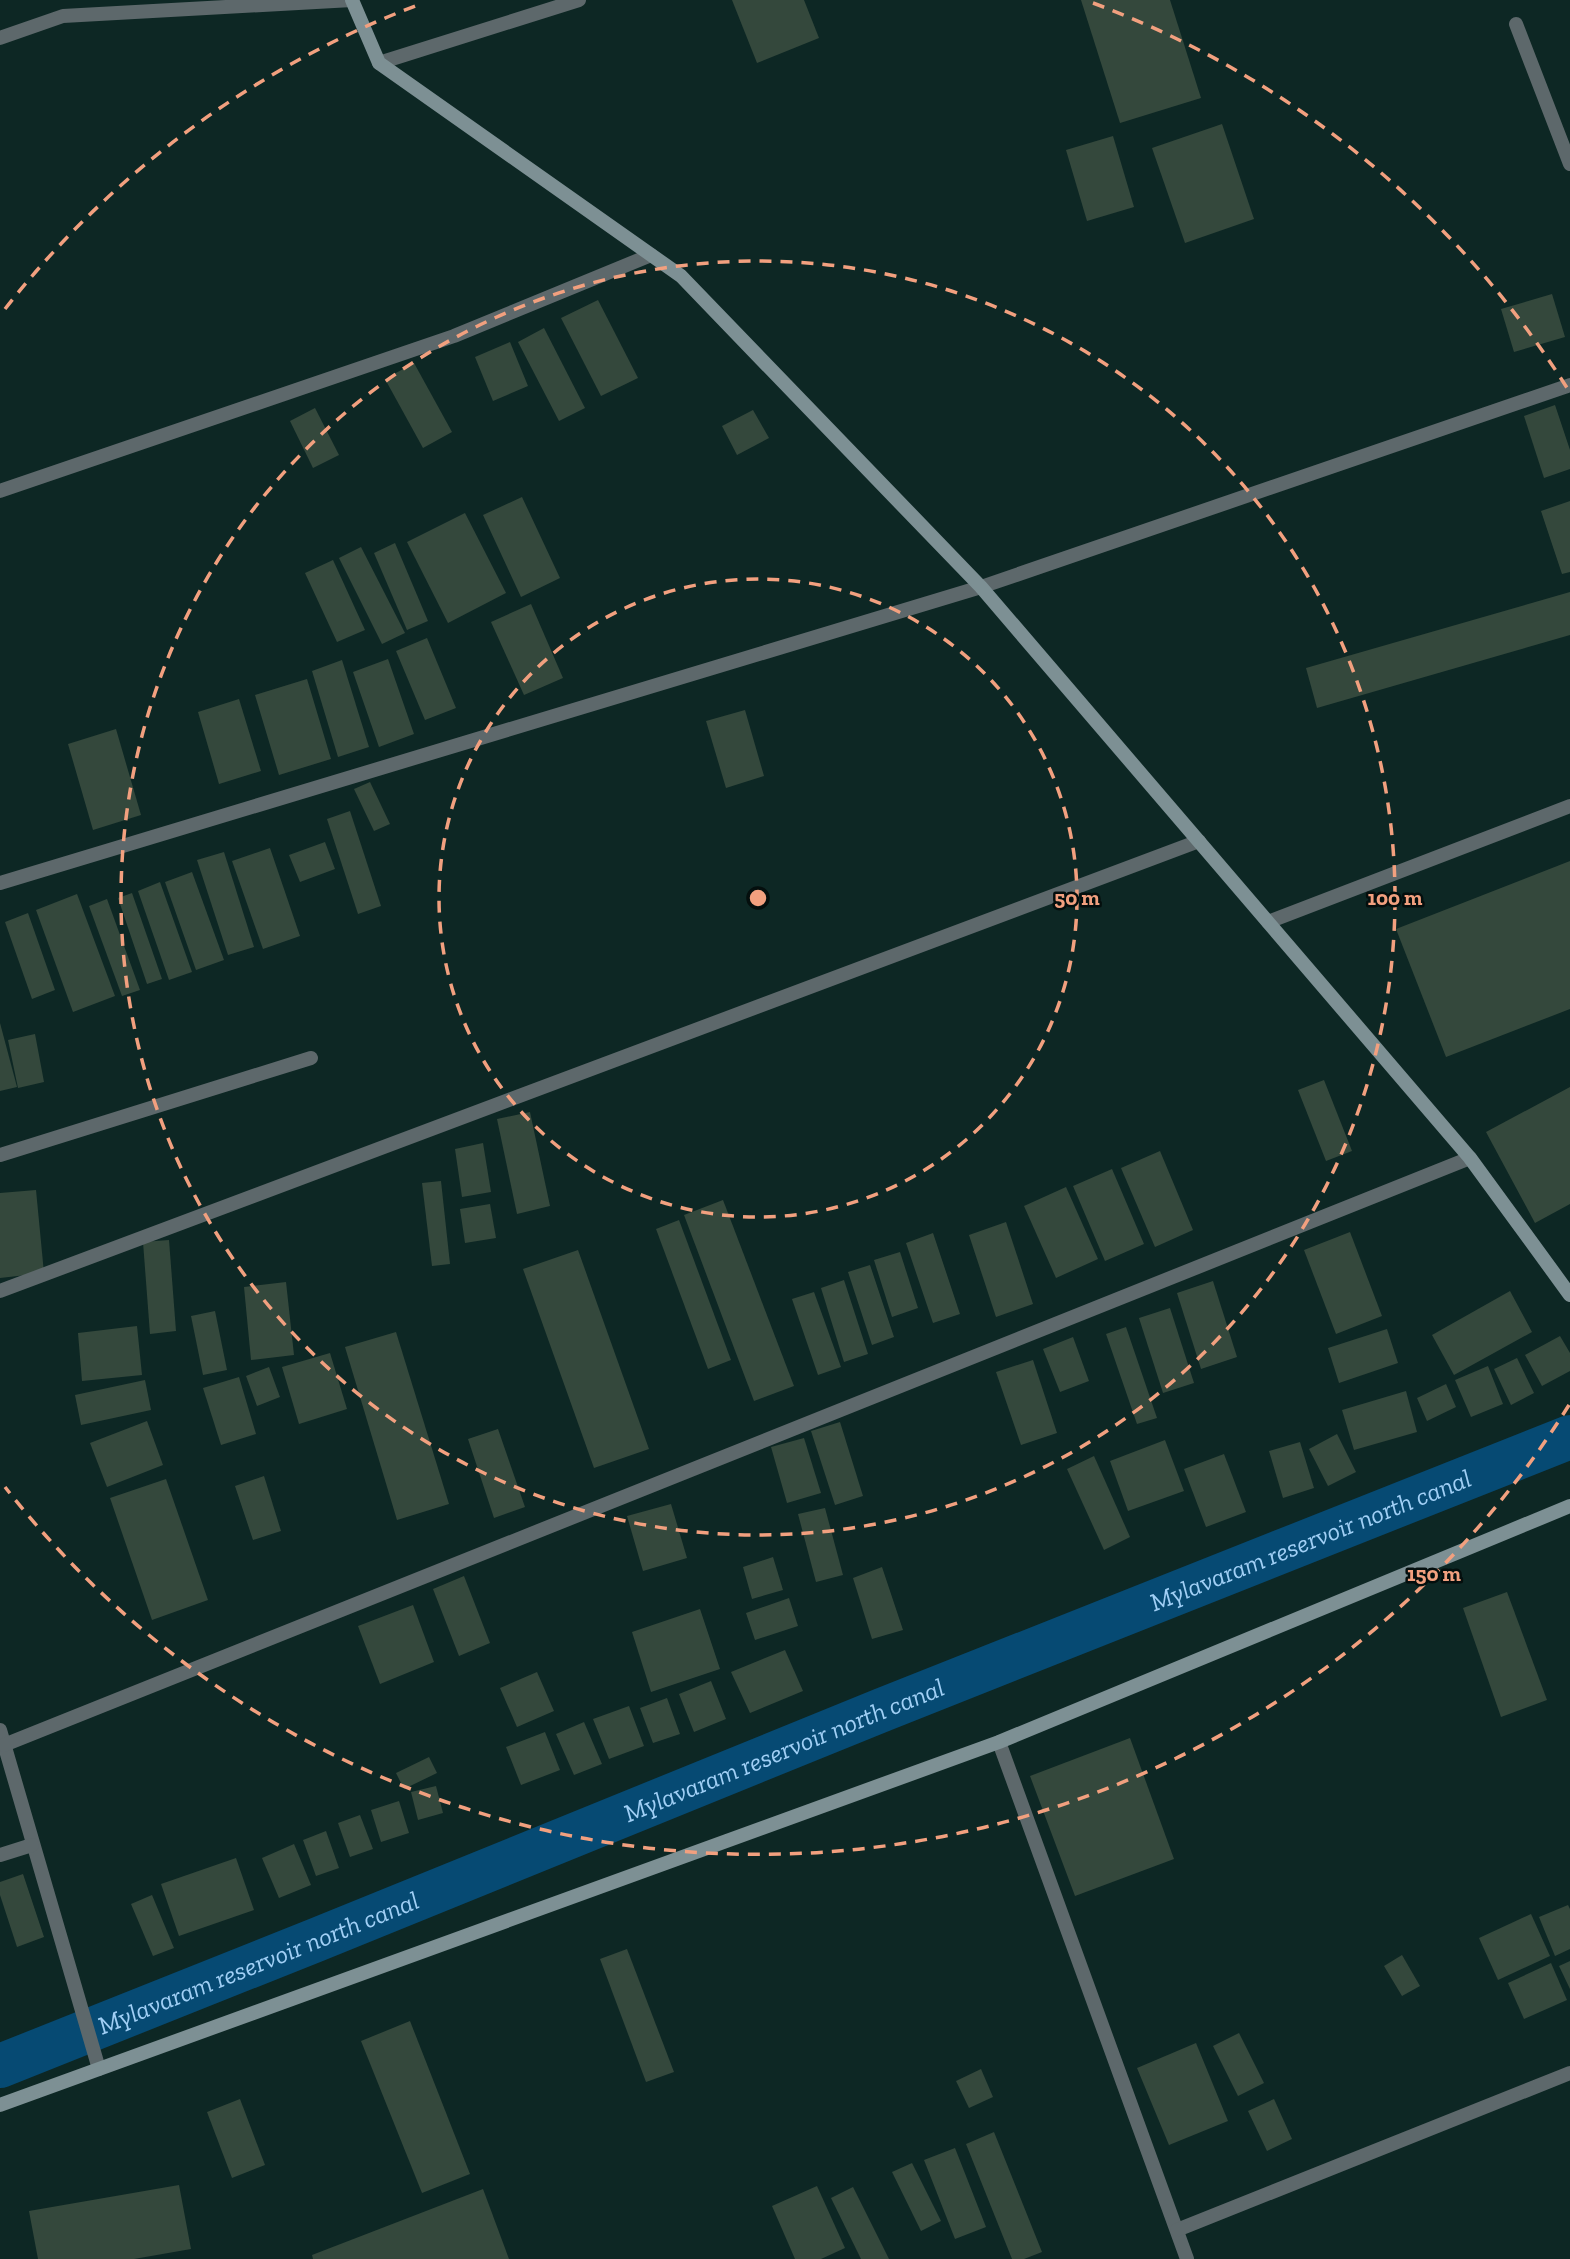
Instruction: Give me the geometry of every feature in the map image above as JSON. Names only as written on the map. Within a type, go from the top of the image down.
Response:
[{"type":"main road","points":[[352,0],[379,62],[681,276],[981,587],[1471,1158],[1570,1295]]},
{"type":"main road","points":[[0,2105],[999,1742],[1570,1506]]},
{"type":"street","points":[[0,38],[63,16],[352,0]]},
{"type":"street","points":[[379,62],[579,0]]},
{"type":"street","points":[[1516,24],[1570,164]]},
{"type":"street","points":[[0,491],[454,336],[650,255]]},
{"type":"street","points":[[0,883],[981,587],[1570,385]]},
{"type":"street","points":[[1268,922],[1570,806]]},
{"type":"street","points":[[0,1291],[1199,841]]},
{"type":"street","points":[[0,1155],[311,1058]]},
{"type":"street","points":[[4,1745],[1471,1158]]},
{"type":"street","points":[[0,1730],[99,2069]]},
{"type":"street","points":[[999,1742],[1187,2259]]},
{"type":"street","points":[[0,1855],[32,1845]]},
{"type":"street","points":[[1177,2230],[1570,2073]]},
{"type":"building","points":[[732,0],[804,0],[819,38],[757,63]]},
{"type":"building","points":[[1081,0],[1170,0],[1201,98],[1120,123]]},
{"type":"building","points":[[1222,124],[1254,219],[1185,243],[1152,148]]},
{"type":"building","points":[[1113,136],[1134,207],[1087,221],[1066,150]]},
{"type":"building","points":[[1552,294],[1565,337],[1514,352],[1501,309]]},
{"type":"building","points":[[598,300],[638,378],[601,396],[561,318]]},
{"type":"building","points":[[544,328],[585,408],[559,421],[518,342]]},
{"type":"building","points":[[510,342],[528,386],[493,401],[475,357]]},
{"type":"building","points":[[414,363],[452,432],[423,448],[385,379]]},
{"type":"building","points":[[1555,405],[1570,450],[1570,469],[1544,478],[1524,416]]},
{"type":"building","points":[[315,408],[339,455],[313,468],[290,421]]},
{"type":"building","points":[[753,410],[769,438],[737,455],[722,426]]},
{"type":"building","points":[[522,497],[560,578],[521,597],[483,515]]},
{"type":"building","points":[[1570,501],[1570,572],[1562,574],[1541,511]]},
{"type":"building","points":[[465,513],[506,593],[448,623],[407,542]]},
{"type":"building","points":[[395,543],[428,621],[407,630],[374,553]]},
{"type":"building","points":[[361,547],[405,633],[382,644],[339,558]]},
{"type":"building","points":[[333,560],[365,630],[337,642],[305,573]]},
{"type":"building","points":[[1570,592],[1570,635],[1317,708],[1306,668]]},
{"type":"building","points":[[531,604],[563,678],[524,695],[491,622]]},
{"type":"building","points":[[427,638],[456,708],[425,720],[396,651]]},
{"type":"building","points":[[388,659],[414,734],[379,747],[353,672]]},
{"type":"building","points":[[342,660],[369,747],[338,757],[312,671]]},
{"type":"building","points":[[307,679],[331,759],[279,775],[255,695]]},
{"type":"building","points":[[239,699],[261,771],[219,784],[198,712]]},
{"type":"building","points":[[745,710],[764,776],[726,788],[706,721]]},
{"type":"building","points":[[116,729],[141,815],[93,830],[68,744]]},
{"type":"building","points":[[370,782],[390,824],[374,831],[354,789]]},
{"type":"building","points":[[350,811],[381,906],[358,914],[327,819]]},
{"type":"building","points":[[325,842],[335,869],[300,882],[289,855]]},
{"type":"building","points":[[270,848],[300,936],[263,949],[232,861]]},
{"type":"building","points":[[224,852],[254,947],[228,955],[197,860]]},
{"type":"building","points":[[1570,861],[1570,1009],[1446,1057],[1396,929]]},
{"type":"building","points":[[192,872],[224,960],[196,970],[165,882]]},
{"type":"building","points":[[160,882],[192,972],[169,980],[138,891]]},
{"type":"building","points":[[132,893],[162,979],[147,984],[118,898]]},
{"type":"building","points":[[77,894],[115,996],[73,1012],[36,910]]},
{"type":"building","points":[[107,899],[140,990],[122,996],[89,906]]},
{"type":"building","points":[[28,913],[55,990],[32,999],[5,922]]},
{"type":"building","points":[[0,1023],[17,1087],[0,1091]]},
{"type":"building","points":[[35,1034],[44,1082],[18,1088],[8,1040]]},
{"type":"building","points":[[1324,1080],[1352,1151],[1326,1161],[1298,1090]]},
{"type":"building","points":[[1570,1087],[1570,1204],[1535,1223],[1486,1132]]},
{"type":"building","points":[[530,1112],[550,1206],[517,1214],[497,1119]]},
{"type":"building","points":[[483,1143],[491,1192],[462,1197],[455,1149]]},
{"type":"building","points":[[1160,1151],[1193,1230],[1155,1247],[1121,1168]]},
{"type":"building","points":[[1112,1169],[1144,1244],[1105,1261],[1073,1186]]},
{"type":"building","points":[[441,1181],[450,1264],[432,1266],[422,1183]]},
{"type":"building","points":[[1066,1187],[1098,1259],[1056,1278],[1024,1206]]},
{"type":"building","points":[[36,1190],[44,1273],[0,1278],[0,1193]]},
{"type":"building","points":[[723,1200],[794,1386],[754,1401],[684,1215]]},
{"type":"building","points":[[490,1204],[496,1238],[465,1243],[460,1209]]},
{"type":"building","points":[[679,1220],[731,1360],[708,1369],[656,1229]]},
{"type":"building","points":[[1006,1222],[1033,1304],[996,1317],[969,1235]]},
{"type":"building","points":[[1350,1232],[1382,1316],[1336,1334],[1304,1250]]},
{"type":"building","points":[[933,1233],[960,1314],[933,1323],[906,1243]]},
{"type":"building","points":[[169,1240],[176,1331],[150,1334],[143,1242]]},
{"type":"building","points":[[578,1250],[649,1449],[594,1468],[523,1269]]},
{"type":"building","points":[[900,1252],[918,1308],[892,1317],[874,1260]]},
{"type":"building","points":[[870,1265],[894,1337],[872,1345],[848,1272]]},
{"type":"building","points":[[844,1280],[868,1354],[844,1362],[821,1288]]},
{"type":"building","points":[[1213,1281],[1237,1357],[1201,1369],[1177,1293]]},
{"type":"building","points":[[286,1282],[294,1355],[251,1360],[244,1287]]},
{"type":"building","points":[[1510,1291],[1532,1332],[1454,1375],[1432,1335]]},
{"type":"building","points":[[814,1292],[841,1367],[818,1375],[792,1299]]},
{"type":"building","points":[[1170,1308],[1194,1383],[1163,1393],[1139,1318]]},
{"type":"building","points":[[215,1311],[227,1370],[203,1375],[191,1316]]},
{"type":"building","points":[[137,1326],[142,1375],[82,1381],[78,1333]]},
{"type":"building","points":[[1126,1327],[1157,1418],[1137,1424],[1106,1334]]},
{"type":"building","points":[[1387,1329],[1398,1363],[1339,1383],[1328,1348]]},
{"type":"building","points":[[396,1332],[449,1504],[397,1520],[345,1347]]},
{"type":"building","points":[[1560,1336],[1570,1353],[1570,1371],[1542,1386],[1525,1355]]},
{"type":"building","points":[[1073,1337],[1089,1381],[1060,1392],[1043,1349]]},
{"type":"building","points":[[330,1353],[347,1409],[299,1424],[282,1367]]},
{"type":"building","points":[[1517,1358],[1534,1393],[1511,1405],[1494,1369]]},
{"type":"building","points":[[1033,1360],[1057,1433],[1021,1445],[996,1372]]},
{"type":"building","points":[[1488,1366],[1503,1404],[1471,1417],[1455,1380]]},
{"type":"building","points":[[269,1367],[280,1397],[257,1406],[246,1376]]},
{"type":"building","points":[[239,1377],[256,1434],[221,1445],[203,1388]]},
{"type":"building","points":[[145,1380],[151,1410],[81,1425],[75,1395]]},
{"type":"building","points":[[1446,1384],[1456,1407],[1427,1421],[1417,1398]]},
{"type":"building","points":[[1406,1391],[1417,1432],[1354,1450],[1342,1410]]},
{"type":"building","points":[[147,1421],[163,1465],[107,1487],[90,1443]]},
{"type":"building","points":[[840,1422],[863,1496],[835,1505],[811,1431]]},
{"type":"building","points":[[498,1429],[525,1507],[494,1518],[468,1439]]},
{"type":"building","points":[[1337,1434],[1356,1472],[1328,1486],[1309,1449]]},
{"type":"building","points":[[804,1438],[821,1493],[787,1503],[771,1447]]},
{"type":"building","points":[[1165,1440],[1184,1491],[1128,1511],[1110,1461]]},
{"type":"building","points":[[1300,1442],[1314,1488],[1283,1498],[1269,1451]]},
{"type":"building","points":[[1224,1454],[1246,1512],[1206,1527],[1184,1469]]},
{"type":"building","points":[[1094,1456],[1130,1537],[1104,1550],[1067,1469]]},
{"type":"building","points":[[264,1476],[281,1531],[253,1540],[235,1486]]},
{"type":"building","points":[[166,1479],[208,1600],[152,1620],[110,1498]]},
{"type":"building","points":[[671,1504],[687,1558],[643,1571],[627,1516]]},
{"type":"building","points":[[825,1508],[843,1575],[816,1582],[798,1514]]},
{"type":"building","points":[[773,1557],[783,1590],[752,1599],[743,1567]]},
{"type":"building","points":[[882,1567],[903,1630],[872,1639],[853,1578]]},
{"type":"building","points":[[464,1576],[490,1643],[459,1656],[433,1589]]},
{"type":"building","points":[[1507,1592],[1547,1700],[1501,1717],[1463,1608]]},
{"type":"building","points":[[789,1598],[798,1626],[755,1640],[746,1613]]},
{"type":"building","points":[[413,1605],[434,1662],[380,1684],[358,1626]]},
{"type":"building","points":[[700,1609],[720,1669],[651,1692],[632,1632]]},
{"type":"building","points":[[785,1650],[803,1691],[750,1713],[731,1672]]},
{"type":"building","points":[[537,1672],[554,1711],[517,1727],[500,1688]]},
{"type":"building","points":[[711,1681],[726,1719],[694,1732],[679,1694]]},
{"type":"building","points":[[667,1698],[680,1734],[653,1743],[640,1708]]},
{"type":"building","points":[[629,1706],[644,1746],[609,1759],[593,1719]]},
{"type":"building","points":[[584,1722],[602,1764],[574,1775],[556,1734]]},
{"type":"building","points":[[545,1732],[560,1770],[521,1785],[506,1747]]},
{"type":"building","points":[[1130,1738],[1174,1859],[1075,1896],[1030,1776]]},
{"type":"building","points":[[429,1757],[437,1773],[404,1789],[396,1773]]},
{"type":"building","points":[[436,1786],[443,1813],[418,1820],[411,1792]]},
{"type":"building","points":[[399,1801],[409,1833],[381,1842],[371,1810]]},
{"type":"building","points":[[360,1815],[373,1849],[350,1857],[338,1823]]},
{"type":"building","points":[[326,1831],[339,1868],[316,1876],[303,1840]]},
{"type":"building","points":[[294,1844],[311,1885],[279,1898],[262,1858]]},
{"type":"building","points":[[236,1858],[254,1910],[179,1936],[161,1884]]},
{"type":"building","points":[[23,1874],[44,1937],[17,1947],[0,1895],[0,1882]]},
{"type":"building","points":[[152,1895],[174,1948],[153,1956],[131,1904]]},
{"type":"building","points":[[1568,1905],[1570,1949],[1555,1956],[1539,1917]]},
{"type":"building","points":[[1531,1914],[1550,1956],[1498,1980],[1479,1938]]},
{"type":"building","points":[[627,1949],[674,2072],[646,2082],[600,1959]]},
{"type":"building","points":[[1402,1955],[1420,1986],[1402,1996],[1384,1966]]},
{"type":"building","points":[[1570,1961],[1570,1989],[1559,1966]]},
{"type":"building","points":[[1551,1963],[1567,2000],[1524,2019],[1508,1983]]},
{"type":"building","points":[[410,2021],[470,2174],[422,2193],[361,2041]]},
{"type":"building","points":[[1239,2033],[1264,2083],[1238,2096],[1213,2046]]},
{"type":"building","points":[[1196,2043],[1228,2121],[1169,2145],[1137,2068]]},
{"type":"building","points":[[981,2069],[993,2097],[969,2108],[956,2081]]},
{"type":"building","points":[[240,2099],[265,2165],[232,2178],[207,2112]]},
{"type":"building","points":[[1274,2099],[1292,2139],[1267,2151],[1248,2111]]},
{"type":"building","points":[[994,2132],[1042,2252],[1024,2259],[1012,2259],[966,2144]]},
{"type":"building","points":[[955,2148],[986,2227],[955,2239],[924,2160]]},
{"type":"building","points":[[912,2163],[941,2221],[921,2231],[892,2172]]},
{"type":"building","points":[[179,2185],[191,2249],[134,2259],[38,2259],[29,2211]]},
{"type":"building","points":[[817,2186],[845,2248],[821,2259],[795,2259],[772,2206]]},
{"type":"building","points":[[853,2187],[889,2259],[861,2259],[831,2198]]},
{"type":"building","points":[[483,2189],[509,2259],[313,2259],[312,2255]]},
{"type":"waterway","name":"Mylavaram reservoir north canal","points":[[0,2066],[882,1710],[1570,1437]]}]
